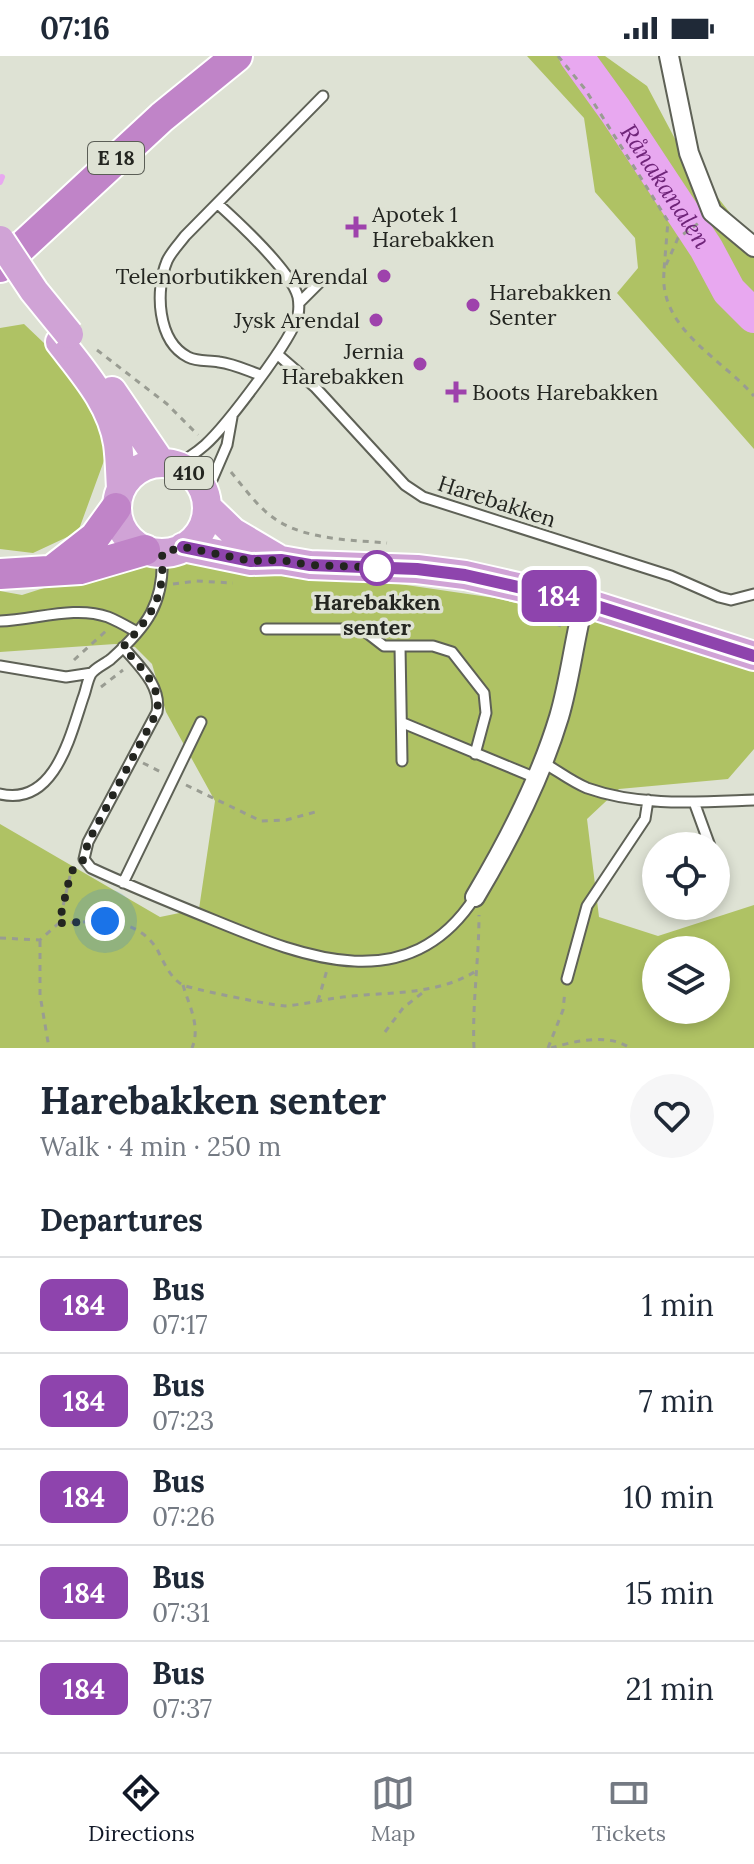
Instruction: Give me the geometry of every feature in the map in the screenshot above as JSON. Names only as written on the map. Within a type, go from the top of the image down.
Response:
[{"type":"highway","name":"E 18","points":[[0,265],[14,235],[122,131],[213,56]]},
{"type":"highway","name":"E 18","points":[[0,280],[14,235],[237,56]]},
{"type":"highway","points":[[54,569],[95,537],[119,498]]},
{"type":"highway","points":[[0,574],[80,569],[163,550]]},
{"type":"main road","name":"410","points":[[14,235],[34,291],[109,412],[118,442],[119,498],[124,533],[133,543],[251,561],[281,560],[310,565],[417,569],[465,575],[584,602],[754,656]]},
{"type":"main road","name":"410","points":[[0,265],[123,405],[168,464],[194,477],[206,502],[233,532],[281,560]]},
{"type":"main road","name":"410","points":[[119,498],[138,470],[168,464]]},
{"type":"main road","name":"410","points":[[163,550],[201,530],[206,502]]},
{"type":"street","points":[[669,56],[689,153],[712,212],[754,247]]},
{"type":"street","points":[[475,897],[540,771],[560,713],[584,602]]},
{"type":"lane","points":[[260,375],[237,365],[188,357],[170,338],[163,322],[162,279],[168,260],[185,236],[323,96]]},
{"type":"lane","points":[[168,464],[206,444],[232,417],[277,354],[298,318],[297,292],[286,274],[218,204]]},
{"type":"lane","points":[[299,303],[320,282]]},
{"type":"lane","name":"Harebakken","points":[[277,354],[315,387],[405,485],[423,497],[671,576],[719,597],[731,600],[754,594]]},
{"type":"lane","points":[[206,502],[227,445],[232,417]]},
{"type":"lane","points":[[0,794],[17,796],[41,787],[68,743],[92,673],[137,632],[155,609],[162,585],[163,550]]},
{"type":"lane","points":[[0,621],[94,614],[108,617],[137,632]]},
{"type":"lane","points":[[266,629],[362,629],[384,646],[433,646],[452,652],[484,693],[486,713],[475,754]]},
{"type":"lane","points":[[125,644],[152,682],[158,696],[157,712],[88,842],[84,859],[91,868],[280,947],[330,960],[362,962],[415,951],[449,929],[475,897]]},
{"type":"lane","points":[[400,647],[402,761]]},
{"type":"lane","points":[[0,666],[66,677],[92,673]]},
{"type":"lane","points":[[123,883],[201,722]]},
{"type":"lane","points":[[403,723],[475,754],[586,787],[648,800],[754,800]]},
{"type":"lane","points":[[567,979],[587,906],[645,819],[648,800]]},
{"type":"lane","points":[[694,802],[705,832]]},
{"type":"path","points":[[558,56],[585,89],[668,221],[665,299],[682,328],[739,378],[754,396]]},
{"type":"path","points":[[664,270],[673,246],[701,221]]},
{"type":"path","points":[[98,350],[167,404],[201,437]]},
{"type":"path","points":[[229,470],[259,505],[279,521],[302,532],[361,541]]},
{"type":"path","points":[[254,510],[259,505]]},
{"type":"path","points":[[162,585],[196,581],[235,583]]},
{"type":"path","points":[[525,612],[576,630]]},
{"type":"path","points":[[70,663],[108,629],[125,644]]},
{"type":"path","points":[[133,758],[261,821],[286,820],[319,811]]},
{"type":"path","points":[[0,938],[40,940],[59,923],[71,872],[84,859]]},
{"type":"path","points":[[474,1048],[473,1007],[479,905],[475,897]]},
{"type":"path","points":[[59,923],[105,921],[141,930],[155,946],[168,970],[183,985],[194,1018],[196,1038],[192,1048]]},
{"type":"path","points":[[40,940],[40,995],[49,1048]]},
{"type":"path","points":[[318,1001],[330,960]]},
{"type":"path","points":[[183,985],[282,1006],[426,990],[457,983],[476,971]]},
{"type":"path","points":[[567,979],[563,1010],[550,1048],[599,1039],[626,1044],[630,1048]]},
{"type":"path","points":[[385,1032],[403,1008],[426,990]]},
{"type":"green space","points":[[527,56],[605,56],[647,86],[683,154],[754,243],[754,449],[617,293],[638,268],[635,238],[595,192],[584,118]]},
{"type":"green space","points":[[24,324],[66,364],[109,447],[78,532],[33,553],[0,549],[0,328]]},
{"type":"green space","points":[[202,555],[495,598],[754,660],[754,749],[728,779],[619,789],[587,819],[599,917],[658,936],[708,920],[730,920],[730,913],[754,905],[754,1048],[0,1048],[0,824],[160,917],[199,909],[215,801],[166,712],[152,664],[135,647],[115,644],[0,652],[0,591],[22,595],[110,567]]},
{"type":"waterway","name":"Rånakanalen","points":[[576,56],[706,248],[729,291],[754,316]]},
{"type":"waterway","points":[[0,182],[2,177]]},
{"type":"bus line","name":"184","points":[[183,547],[251,561],[281,560],[310,565],[417,569],[465,575],[584,602],[754,656]]},
{"type":"place","name":"Apotek 1 Harebakken","points":[[356,227]]},
{"type":"place","name":"Telenorbutikken Arendal","points":[[384,276]]},
{"type":"place","name":"Harebakken Senter","points":[[473,305]]},
{"type":"place","name":"Jysk Arendal","points":[[376,320]]},
{"type":"place","name":"Jernia Harebakken","points":[[420,364]]},
{"type":"place","name":"Boots Harebakken","points":[[456,392]]},
{"type":"place","name":"Harebakken senter","points":[[377,568]]},
{"type":"route","points":[[105,921],[59,923],[71,872],[84,859],[88,842],[157,712],[158,696],[152,682],[123,647],[155,609],[162,585],[162,553],[183,547],[251,561],[281,560],[310,565],[390,568],[377,568]]}]
